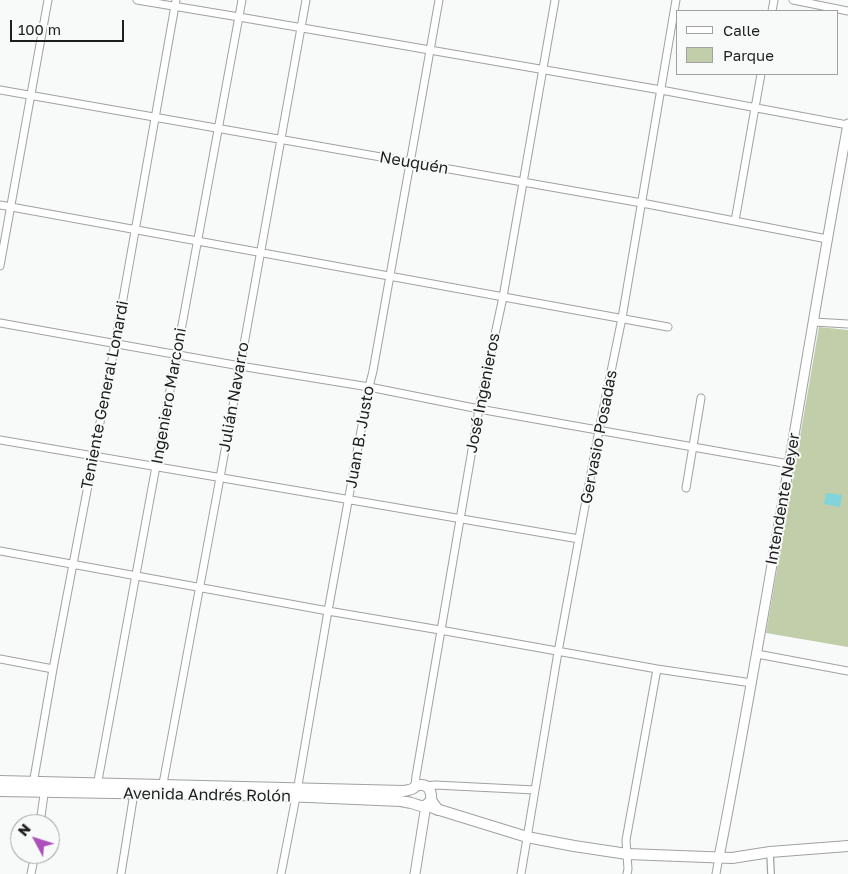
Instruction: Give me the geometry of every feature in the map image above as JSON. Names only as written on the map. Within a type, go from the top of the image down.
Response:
[{"type":"main road","name":"Avenida Andrés Rolón","points":[[0,781],[46,787],[296,793],[404,791],[418,787]]},
{"type":"main road","name":"Avenida Andrés Rolón","points":[[0,791],[33,786]]},
{"type":"main road","points":[[413,803],[410,794],[418,787],[429,788],[432,794],[428,803],[438,810],[527,837],[627,854],[732,858],[770,852],[848,846]]},
{"type":"main road","name":"Avenida Andrés Rolón","points":[[97,788],[134,793],[162,790]]},
{"type":"main road","name":"Avenida Andrés Rolón","points":[[296,793],[387,800],[413,803],[417,806],[428,803]]},
{"type":"street","points":[[0,266],[48,0]]},
{"type":"street","points":[[137,0],[176,3],[301,28],[848,124]]},
{"type":"street","name":"Ingeniero Marconi","points":[[97,788],[242,0]]},
{"type":"street","name":"Julián Navarro","points":[[162,790],[306,0]]},
{"type":"street","name":"Juan B. Justo","points":[[281,874],[439,0]]},
{"type":"street","name":"José Ingenieros","points":[[418,787],[416,776],[440,630],[479,409],[503,297],[555,0]]},
{"type":"street","name":"Gervasio Posadas","points":[[521,874],[558,651],[622,318],[676,0]]},
{"type":"street","points":[[793,0],[848,11]]},
{"type":"street","name":"Teniente General Lonardi","points":[[33,786],[176,3]]},
{"type":"street","points":[[735,221],[761,75]]},
{"type":"street","name":"Neuquén","points":[[0,90],[642,203],[827,239]]},
{"type":"street","name":"Intendente Neyer","points":[[716,874],[752,684],[848,124]]},
{"type":"street","points":[[0,205],[668,327]]},
{"type":"street","points":[[814,322],[848,324]]},
{"type":"street","points":[[0,323],[369,387],[479,409],[789,464]]},
{"type":"street","points":[[686,488],[701,398]]},
{"type":"street","points":[[0,440],[579,539]]},
{"type":"street","points":[[0,551],[328,611],[752,684]]},
{"type":"street","points":[[757,654],[848,671]]},
{"type":"street","points":[[0,659],[53,669]]},
{"type":"street","points":[[627,874],[626,840],[657,669]]},
{"type":"street","points":[[418,787],[435,785],[535,790]]},
{"type":"street","points":[[42,814],[46,787]]},
{"type":"street","points":[[122,874],[134,793]]},
{"type":"street","points":[[415,874],[428,803]]},
{"type":"street","points":[[770,852],[771,874]]},
{"type":"green space","points":[[819,327],[848,330],[848,647],[766,633]]},
{"type":"water","points":[[826,493],[842,495],[840,507],[824,504]]}]
